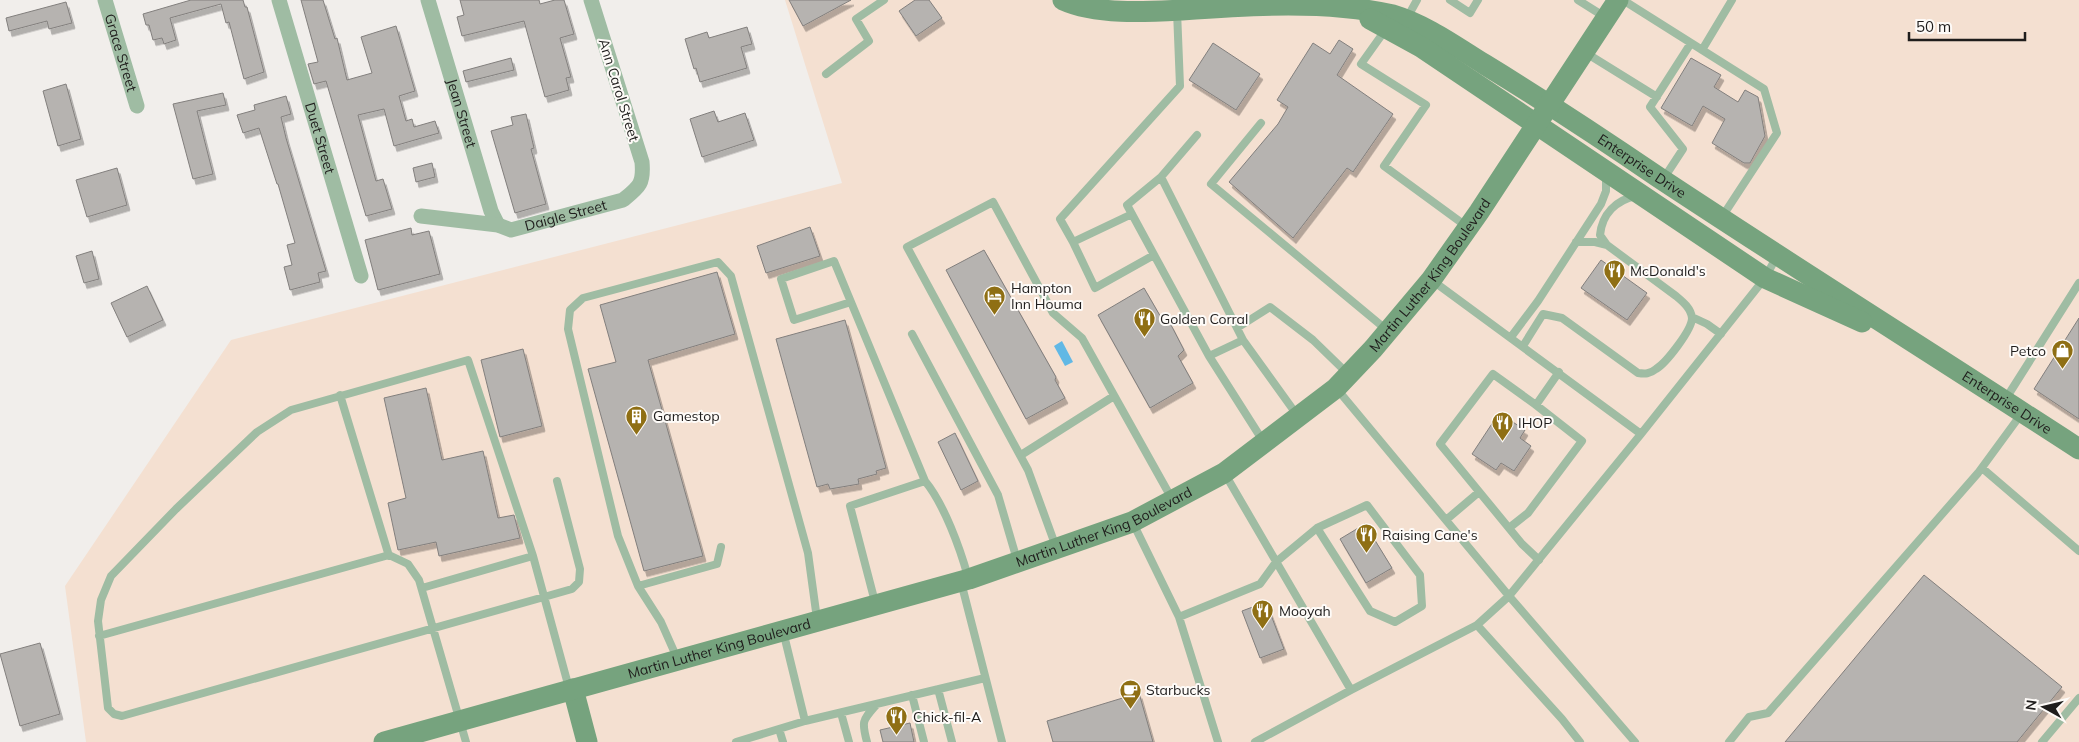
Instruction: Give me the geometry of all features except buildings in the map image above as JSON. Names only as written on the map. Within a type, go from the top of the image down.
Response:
[{"type":"street","name":"Grace Street","points":[[104,0],[137,106]]},
{"type":"street","name":"Duet Street","points":[[279,0],[361,276]]},
{"type":"street","name":"Jean Street","points":[[428,0],[491,211],[498,225]]},
{"type":"street","name":"Ann Carol Street","points":[[591,0],[642,162],[643,176],[641,180]]},
{"type":"street","name":"Enterprise Drive","points":[[1063,0],[1073,5],[1134,13],[1256,2],[1337,2],[1368,8],[1397,23],[1421,47],[1765,278],[1935,355]]},
{"type":"street","name":"Martin Luther King Boulevard","points":[[384,742],[409,739],[460,721],[818,620],[876,606],[1018,563],[1132,522],[1224,472],[1342,381],[1431,280],[1468,228],[1618,0]]},
{"type":"street","name":"Enterprise Drive","points":[[1397,23],[1424,27],[1550,104],[1777,256],[1935,355],[2079,449]]},
{"type":"street","name":"Daigle Street","points":[[421,216],[498,225],[511,230],[623,200],[638,188],[641,180]]},
{"type":"street","points":[[571,690],[587,742]]},
{"type":"lane","points":[[826,74],[869,41],[856,19],[884,0]]},
{"type":"lane","points":[[1417,0],[1361,64],[1426,105],[1384,166],[1468,228]]},
{"type":"lane","points":[[1450,0],[1470,13],[1478,0]]},
{"type":"lane","points":[[1578,0],[1606,18]]},
{"type":"lane","points":[[1623,0],[1764,89],[1777,133],[1720,218]]},
{"type":"lane","points":[[1702,50],[1732,0]]},
{"type":"lane","points":[[1154,255],[1096,288],[1060,219],[1180,86],[1177,10]]},
{"type":"lane","points":[[1663,180],[1683,149],[1650,107],[1691,43]]},
{"type":"lane","points":[[1584,51],[1657,96]]},
{"type":"lane","points":[[1261,123],[1211,184],[1388,331]]},
{"type":"lane","points":[[1197,135],[1161,177],[1127,205],[1209,356],[1264,443]]},
{"type":"lane","points":[[1510,337],[1538,301],[1601,204],[1606,191],[1606,171]]},
{"type":"lane","points":[[1161,177],[1243,340],[1298,416]]},
{"type":"lane","points":[[1641,194],[1622,198],[1601,224],[1600,235],[1607,245],[1676,296],[1686,305],[1692,317],[1707,324],[1721,334]]},
{"type":"lane","points":[[1056,549],[1028,470],[907,247],[993,202],[1054,313],[1082,338],[1173,500]]},
{"type":"lane","points":[[1073,242],[1132,214]]},
{"type":"lane","points":[[1576,242],[1595,242],[1607,245]]},
{"type":"lane","points":[[1255,742],[1477,625],[1509,596],[1721,334],[1765,278],[1777,256]]},
{"type":"lane","points":[[851,302],[794,320],[781,279],[834,261],[851,302],[925,482],[933,490],[960,551],[986,678],[1002,742]]},
{"type":"lane","points":[[678,660],[661,622],[638,586],[618,536],[568,329],[567,320],[570,310],[583,298],[718,262],[731,276],[808,553],[818,620]]},
{"type":"lane","points":[[1431,280],[1642,434]]},
{"type":"lane","points":[[1729,742],[1749,717],[1768,714],[1982,468],[2079,282]]},
{"type":"lane","points":[[1237,328],[1270,307],[1313,340],[1446,520],[1635,742]]},
{"type":"lane","points":[[1523,346],[1544,314],[1552,315],[1562,318],[1638,374],[1649,374],[1658,369],[1688,332],[1692,317]]},
{"type":"lane","points":[[912,334],[998,495],[1018,563]]},
{"type":"lane","points":[[1209,356],[1243,340]]},
{"type":"lane","points":[[557,481],[580,569],[579,582],[572,589],[544,597],[122,716],[114,714],[108,708],[99,636],[98,621],[101,600],[111,576],[257,432],[291,410],[468,360],[533,556],[544,597],[571,690]]},
{"type":"lane","points":[[1536,405],[1559,372]]},
{"type":"lane","points":[[1509,528],[1528,513],[1582,442],[1536,405],[1492,374],[1440,444],[1522,544],[1539,560]]},
{"type":"lane","points":[[340,395],[390,556]]},
{"type":"lane","points":[[1021,456],[1114,396]]},
{"type":"lane","points":[[1982,468],[2079,551]]},
{"type":"lane","points":[[1224,472],[1351,690]]},
{"type":"lane","points":[[876,606],[850,506],[925,482]]},
{"type":"lane","points":[[1446,520],[1479,492]]},
{"type":"lane","points":[[1179,617],[1260,584],[1276,562],[1317,528],[1367,505],[1420,575],[1422,606],[1395,622],[1370,611],[1317,528]]},
{"type":"lane","points":[[1132,522],[1179,617],[1218,742]]},
{"type":"lane","points":[[638,586],[717,564],[721,547]]},
{"type":"lane","points":[[99,636],[390,556],[408,564],[415,571],[422,588],[466,742]]},
{"type":"lane","points":[[422,588],[533,556]]},
{"type":"lane","points":[[1477,625],[1562,719],[1580,742]]},
{"type":"lane","points":[[783,630],[804,721]]},
{"type":"lane","points":[[736,742],[804,721],[986,678]]},
{"type":"lane","points":[[938,689],[952,742]]},
{"type":"lane","points":[[912,695],[924,742]]},
{"type":"lane","points":[[2042,742],[2079,698]]},
{"type":"lane","points":[[867,742],[863,725],[866,716],[877,704]]},
{"type":"lane","points":[[841,713],[849,742]]},
{"type":"lane","points":[[779,729],[783,742]]},
{"type":"shaded area","points":[[785,0],[2079,0],[2079,742],[86,742],[65,586],[231,340],[842,183]]},
{"type":"water","points":[[1062,341],[1073,362],[1065,366],[1054,346]]},
{"type":"place","name":"McDonald's","points":[[1614,290]]},
{"type":"place","name":"Hampton Inn Houma","points":[[995,315]]},
{"type":"place","name":"Golden Corral","points":[[1144,338]]},
{"type":"place","name":"Petco","points":[[2062,370]]},
{"type":"place","name":"Gamestop","points":[[637,435]]},
{"type":"place","name":"IHOP","points":[[1502,442]]},
{"type":"place","name":"Raising Cane's","points":[[1366,554]]},
{"type":"place","name":"Mooyah","points":[[1263,630]]},
{"type":"place","name":"Starbucks","points":[[1130,709]]},
{"type":"place","name":"Chick-fil-A","points":[[897,736]]}]
